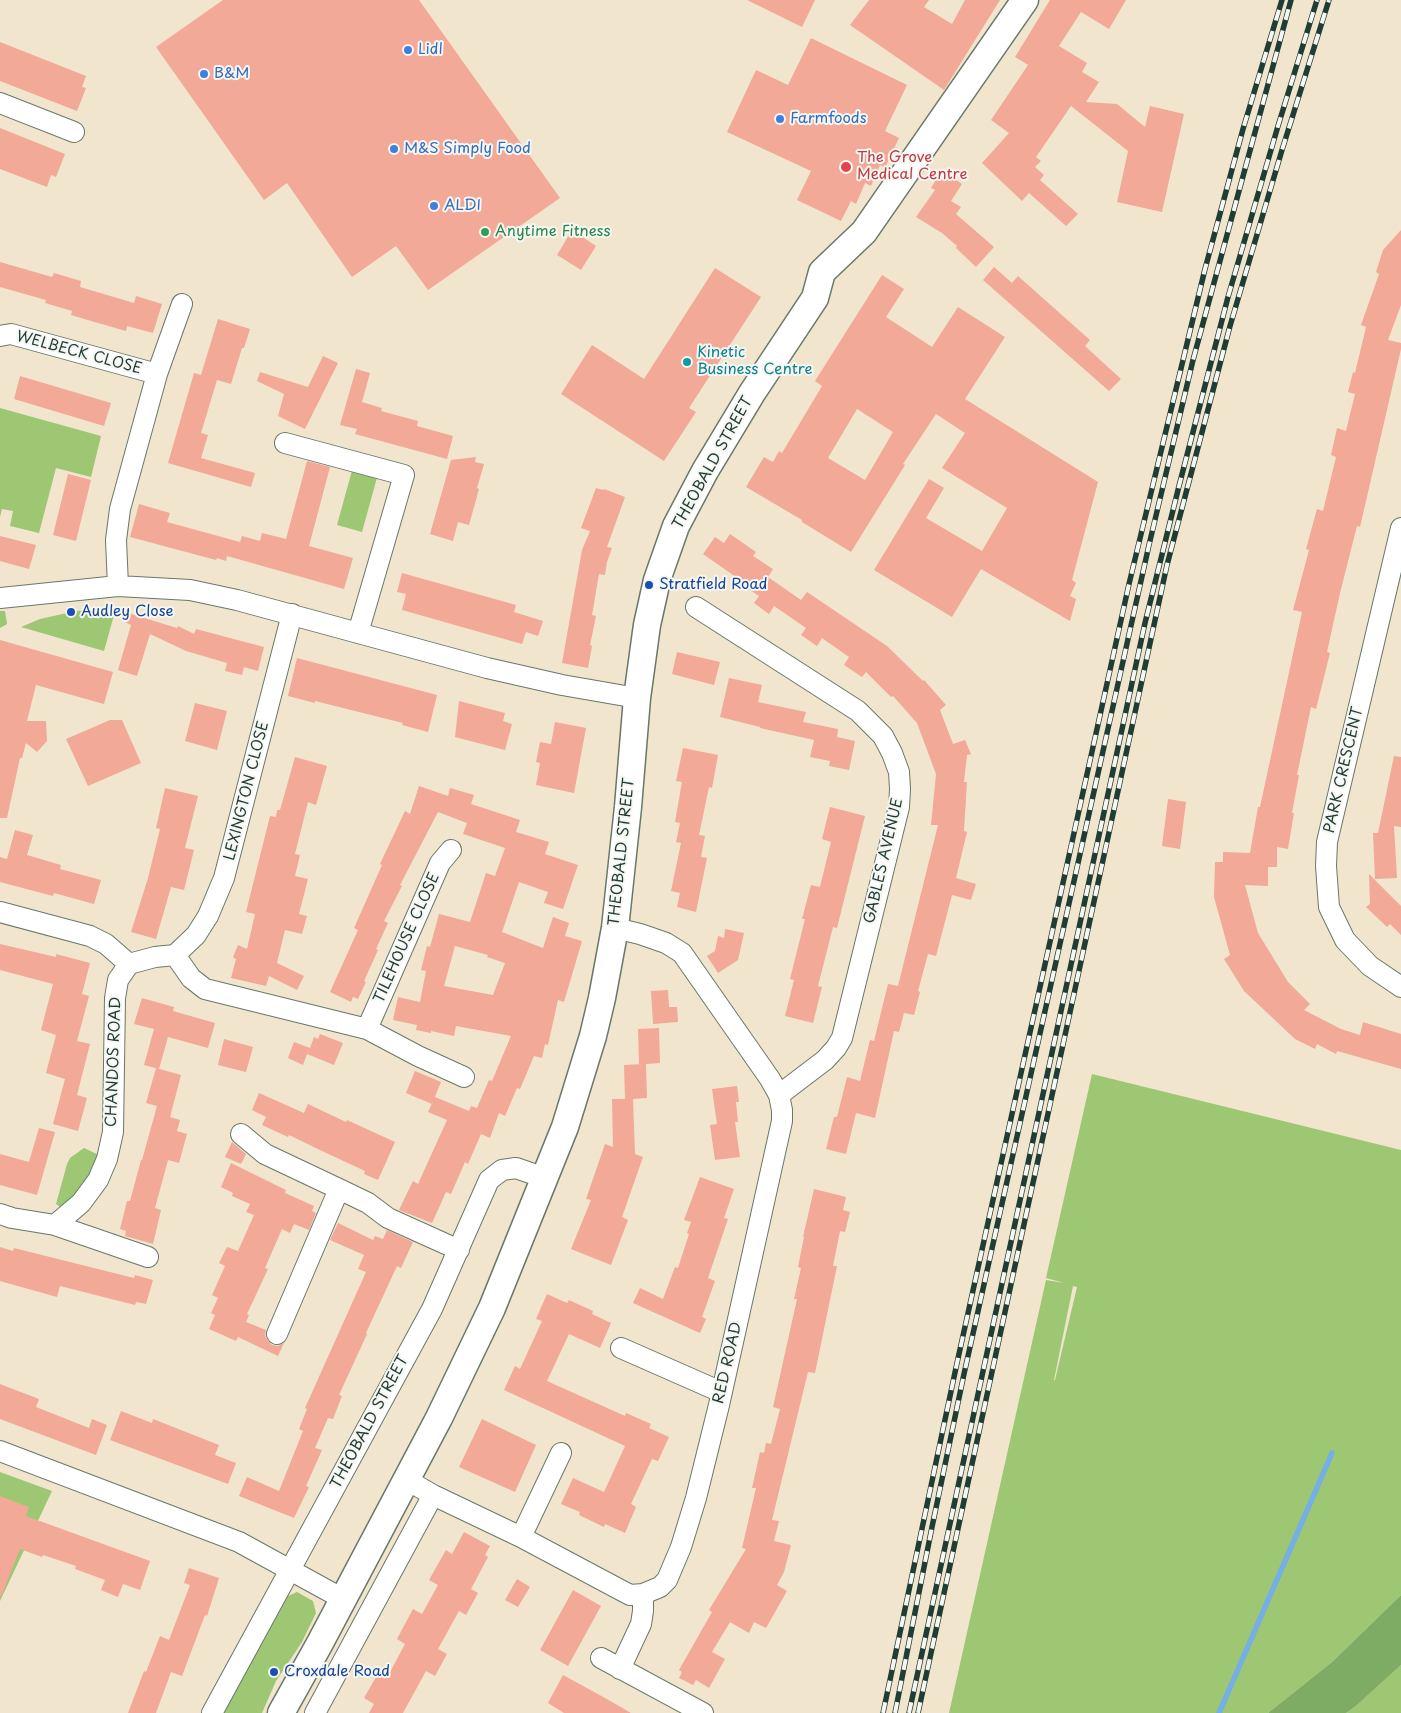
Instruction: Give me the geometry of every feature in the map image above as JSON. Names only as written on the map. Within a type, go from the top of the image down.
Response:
[{"type":"street","name":"THEOBALD STREET","points":[[281,1713],[439,1418],[492,1308],[565,1126],[593,1036],[615,928],[637,698],[647,625],[657,580],[676,526],[705,471],[764,372],[815,298],[822,272],[864,232],[1025,0]]},
{"type":"street","points":[[0,103],[74,132]]},
{"type":"street","points":[[118,586],[116,540],[120,509],[157,374],[182,304]]},
{"type":"street","name":"WELBECK CLOSE","points":[[0,336],[10,334],[157,374]]},
{"type":"street","points":[[285,443],[404,475],[358,634]]},
{"type":"street","name":"PARK CRESCENT","points":[[1401,528],[1327,842],[1326,866],[1329,907],[1345,940],[1370,966],[1401,987]]},
{"type":"street","points":[[0,598],[118,586],[190,590],[292,614],[358,634],[487,668],[562,686],[637,698]]},
{"type":"street","name":"GABLES AVENUE","points":[[696,607],[858,711],[883,736],[899,772],[899,808],[842,1038],[836,1048],[824,1060],[779,1095]]},
{"type":"street","name":"LEXINGTON CLOSE","points":[[175,955],[196,935],[208,916],[224,878],[292,614]]},
{"type":"street","name":"TILEHOUSE CLOSE","points":[[367,1029],[440,863],[451,850]]},
{"type":"street","points":[[0,912],[90,936],[106,944],[129,964],[155,957],[175,955],[191,978],[205,989],[367,1029],[418,1056],[464,1077]]},
{"type":"street","name":"RED ROAD","points":[[615,928],[666,943],[682,953],[770,1079],[779,1095],[782,1110],[782,1121],[696,1498],[681,1547],[667,1580],[660,1587],[643,1594]]},
{"type":"street","name":"CHANDOS ROAD","points":[[55,1225],[81,1203],[98,1180],[108,1159],[113,1132],[116,998],[118,980],[129,964]]},
{"type":"street","points":[[241,1134],[265,1154],[368,1203],[388,1218],[459,1250]]},
{"type":"street","name":"THEOBALD STREET","points":[[212,1713],[432,1309],[489,1180],[502,1170],[516,1168],[545,1178]]},
{"type":"street","points":[[277,1334],[339,1189]]},
{"type":"street","points":[[0,1214],[12,1218],[55,1225],[148,1257]]},
{"type":"street","points":[[621,1348],[721,1392]]},
{"type":"street","points":[[0,1450],[239,1542],[343,1599]]},
{"type":"street","points":[[521,1537],[561,1453]]},
{"type":"street","points":[[406,1480],[521,1537],[622,1592],[630,1595],[643,1594],[641,1624],[620,1669]]},
{"type":"street","points":[[316,1713],[433,1495]]},
{"type":"street","points":[[600,1658],[703,1713]]},
{"type":"green space","points":[[0,408],[101,436],[91,477],[56,468],[39,533],[10,526],[13,511],[2,509],[0,517]]},
{"type":"green space","points":[[353,467],[378,474],[362,532],[337,525]]},
{"type":"green space","points":[[116,608],[104,651],[21,627],[40,619],[76,611]]},
{"type":"green space","points":[[0,611],[5,611],[7,624],[0,628]]},
{"type":"green space","points":[[1092,1074],[1401,1150],[1401,1595],[1332,1662],[1268,1713],[949,1713],[1046,1280],[1064,1283],[1046,1278]],"holes":[[[1073,1286],[1077,1287],[1055,1380],[1054,1380]]]},
{"type":"green space","points":[[84,1148],[99,1155],[93,1173],[82,1189],[62,1208],[56,1204],[67,1164],[70,1158]]},
{"type":"green space","points":[[0,1472],[52,1491],[0,1601]]},
{"type":"green space","points":[[297,1592],[313,1601],[316,1613],[302,1642],[276,1681],[262,1713],[219,1713],[281,1599]]},
{"type":"green space","points":[[1401,1595],[1401,1665],[1356,1706],[1346,1713],[1268,1713],[1332,1662]]},
{"type":"green space","points":[[1401,1665],[1401,1713],[1346,1713],[1356,1706]]},
{"type":"building","points":[[223,0],[419,0],[560,198],[428,290],[396,246],[352,277],[287,183],[264,200],[156,47]]},
{"type":"building","points":[[747,0],[815,0],[802,27]]},
{"type":"building","points":[[869,0],[929,0],[924,7],[952,24],[965,0],[1000,0],[944,90],[850,25]]},
{"type":"building","points":[[1050,0],[1126,0],[1109,29],[1081,12],[1059,46],[1087,63],[1082,72],[1099,82],[1086,102],[1117,104],[1145,127],[1150,106],[1184,114],[1162,212],[1117,202],[1128,151],[1071,106],[1036,157],[1041,161],[1035,167],[1044,175],[1040,180],[1078,214],[1066,226],[1029,193],[1022,201],[982,163],[1009,133],[991,120],[1028,65],[1015,57]]},
{"type":"building","points":[[811,38],[907,85],[885,131],[899,138],[885,168],[880,165],[871,186],[865,183],[856,204],[851,201],[841,221],[797,200],[811,171],[727,132],[756,70],[788,85]]},
{"type":"building","points":[[0,42],[86,76],[82,87],[86,88],[77,111],[0,81]]},
{"type":"building","points":[[0,128],[65,154],[56,177],[51,175],[47,187],[0,169]]},
{"type":"building","points":[[942,170],[962,184],[951,201],[961,207],[956,214],[994,247],[976,267],[942,233],[916,217],[935,190],[931,188]]},
{"type":"building","points":[[572,230],[596,246],[581,270],[557,255]]},
{"type":"building","points":[[1401,230],[1401,305],[1388,340],[1401,343],[1401,349],[1360,527],[1357,526],[1340,593],[1327,652],[1330,653],[1316,709],[1311,707],[1297,775],[1299,775],[1288,849],[1277,847],[1277,867],[1268,867],[1268,886],[1245,885],[1258,933],[1288,982],[1310,1004],[1304,1010],[1341,1029],[1360,1035],[1363,1022],[1401,1034],[1401,1069],[1337,1051],[1336,1054],[1317,1044],[1315,1049],[1295,1039],[1244,991],[1224,959],[1230,955],[1214,897],[1215,862],[1223,862],[1223,852],[1250,853],[1258,807],[1260,807],[1302,612],[1293,610],[1309,550],[1306,549],[1317,509],[1323,511],[1336,457],[1331,455],[1337,428],[1346,431],[1355,394],[1348,392],[1353,372],[1355,373],[1366,327],[1361,325],[1379,274],[1376,272],[1383,250]]},
{"type":"building","points":[[0,262],[52,277],[54,273],[81,281],[80,287],[134,303],[136,296],[162,304],[153,333],[127,326],[126,331],[71,315],[72,311],[45,303],[46,300],[0,287]]},
{"type":"building","points":[[994,267],[1012,283],[1018,276],[1090,340],[1085,346],[1121,379],[1109,391],[983,280]]},
{"type":"building","name":"Kinetic Business Centre","points":[[715,268],[761,297],[689,408],[696,412],[664,461],[561,394],[592,345],[644,379]]},
{"type":"building","points":[[882,275],[904,289],[886,317],[932,347],[958,307],[1005,337],[965,399],[1098,482],[1072,580],[1076,583],[1070,596],[1076,599],[1070,621],[981,569],[952,617],[874,570],[929,479],[944,488],[926,518],[982,551],[1007,508],[942,468],[965,433],[936,414],[903,464],[905,465],[851,552],[746,487],[764,457],[773,462],[779,451],[782,453],[822,386],[815,381]],"holes":[[[857,409],[893,432],[865,480],[828,458]]]},
{"type":"building","points":[[218,319],[250,329],[231,384],[217,380],[201,433],[208,435],[201,458],[255,473],[251,487],[168,463],[194,373],[201,375]]},
{"type":"building","points":[[323,356],[338,363],[305,429],[278,416],[284,394],[257,381],[260,372],[308,387]]},
{"type":"building","points":[[356,369],[370,373],[362,402],[382,408],[381,411],[418,421],[417,426],[453,436],[447,459],[355,434],[357,429],[340,425]]},
{"type":"building","points":[[20,376],[111,403],[104,426],[14,399]]},
{"type":"building","points":[[476,457],[475,462],[484,464],[469,525],[458,522],[453,541],[430,534],[451,460]]},
{"type":"building","points":[[307,461],[330,467],[309,546],[353,558],[344,589],[227,556],[226,561],[217,558],[216,560],[130,537],[139,504],[170,513],[167,522],[240,542],[242,536],[260,541],[262,533],[286,539]]},
{"type":"building","points":[[68,474],[91,480],[76,541],[53,535]]},
{"type":"building","points":[[596,488],[625,497],[607,547],[612,548],[605,575],[599,574],[592,615],[596,616],[590,645],[592,646],[588,668],[562,663],[582,550],[590,531],[581,528]]},
{"type":"building","points":[[730,534],[756,552],[753,556],[773,569],[768,577],[801,600],[807,592],[887,646],[924,680],[946,705],[940,710],[953,744],[965,740],[971,754],[967,755],[964,782],[967,782],[964,831],[967,832],[956,878],[976,884],[971,900],[952,895],[936,956],[928,954],[914,1015],[904,1013],[899,1032],[894,1031],[875,1118],[856,1113],[846,1154],[826,1149],[834,1117],[837,1117],[847,1077],[860,1081],[870,1040],[874,1041],[888,984],[898,986],[938,825],[931,825],[936,774],[917,723],[893,696],[891,697],[866,672],[862,677],[844,665],[849,657],[822,638],[817,646],[801,635],[806,628],[774,606],[769,614],[754,603],[759,596],[741,584],[743,582],[703,554],[715,537],[724,543]]},
{"type":"building","points":[[0,536],[36,545],[29,569],[0,561]]},
{"type":"building","points":[[402,573],[516,605],[514,612],[543,621],[538,636],[526,632],[522,644],[402,610],[406,594],[397,592]]},
{"type":"building","points":[[128,613],[177,628],[178,626],[194,634],[196,629],[264,647],[258,671],[244,667],[242,675],[225,671],[227,663],[186,651],[150,634],[137,676],[118,670],[131,625],[125,622]]},
{"type":"building","points":[[0,640],[113,672],[104,704],[36,685],[27,721],[46,721],[47,741],[37,752],[26,743],[22,758],[20,758],[7,818],[0,818]]},
{"type":"building","points":[[677,652],[720,662],[714,685],[672,674]]},
{"type":"building","points":[[297,658],[437,695],[428,732],[402,725],[403,723],[288,696]]},
{"type":"building","points":[[729,678],[762,685],[758,702],[806,712],[803,722],[838,729],[837,737],[855,741],[849,770],[829,766],[830,761],[810,757],[814,740],[720,717]]},
{"type":"building","points":[[459,701],[505,713],[503,721],[512,724],[505,750],[455,737]]},
{"type":"building","points":[[195,703],[227,711],[217,750],[185,741]]},
{"type":"building","points":[[110,720],[122,720],[141,763],[88,786],[66,739]]},
{"type":"building","points":[[555,722],[586,728],[574,793],[536,785],[540,763],[536,762],[540,742],[551,744]]},
{"type":"building","points":[[683,748],[718,755],[712,788],[709,787],[699,835],[705,836],[701,857],[707,858],[696,912],[677,907],[680,893],[671,891],[681,843],[676,842],[680,823],[675,822],[682,782],[676,781]]},
{"type":"building","points":[[1394,756],[1401,757],[1401,827],[1394,826],[1397,878],[1375,879],[1373,833],[1378,833]]},
{"type":"building","points":[[295,757],[327,766],[316,805],[308,802],[295,854],[300,855],[295,876],[308,879],[299,914],[307,916],[302,934],[285,930],[277,963],[304,976],[297,990],[269,976],[266,986],[231,978],[236,959],[233,957],[238,945],[247,949],[255,914],[246,912],[270,816],[276,817],[277,810],[280,810]]},
{"type":"building","points":[[419,786],[448,796],[450,788],[474,795],[471,804],[520,820],[516,832],[549,842],[545,854],[578,865],[563,909],[544,903],[548,892],[519,882],[502,932],[543,948],[553,917],[569,923],[565,936],[582,941],[564,1002],[558,1000],[548,1045],[545,1044],[542,1058],[534,1056],[520,1089],[517,1088],[505,1116],[499,1113],[490,1138],[481,1134],[468,1164],[465,1162],[451,1194],[446,1192],[432,1223],[399,1210],[413,1181],[418,1184],[447,1120],[428,1112],[435,1097],[469,1111],[471,1106],[477,1108],[489,1080],[492,1081],[511,1036],[456,1026],[454,1036],[431,1031],[431,1033],[416,1030],[417,1025],[393,1020],[398,997],[420,1002],[426,971],[421,970],[427,946],[430,947],[439,914],[470,922],[486,873],[495,876],[505,848],[463,834],[467,823],[438,812],[400,885],[402,886],[384,921],[388,923],[364,981],[366,982],[358,999],[353,997],[351,1002],[330,992],[358,930],[354,928],[382,865],[380,864],[405,811],[410,814]],"holes":[[[455,946],[488,955],[487,957],[505,963],[493,995],[444,986]]]},
{"type":"building","points":[[165,788],[198,796],[185,848],[194,850],[184,890],[171,887],[156,939],[131,932],[148,878],[160,829],[156,828]]},
{"type":"building","points":[[1168,799],[1186,802],[1180,849],[1162,846]]},
{"type":"building","points":[[830,807],[865,816],[837,928],[833,927],[818,986],[822,987],[813,1023],[785,1016],[794,980],[790,979],[805,919],[802,919],[811,885],[820,887],[831,842],[822,839]]},
{"type":"building","points":[[15,830],[33,835],[27,855],[61,865],[60,869],[101,880],[94,904],[54,893],[53,896],[0,882],[0,857],[7,859]]},
{"type":"building","points":[[1369,874],[1401,906],[1401,935],[1390,924],[1387,927],[1366,907],[1370,904]]},
{"type":"building","points":[[725,929],[744,933],[738,960],[718,973],[707,956],[715,951],[718,936],[724,938]]},
{"type":"building","points":[[0,944],[56,957],[56,954],[90,963],[82,994],[89,996],[77,1041],[90,1044],[77,1095],[87,1098],[78,1131],[53,1124],[65,1079],[46,1073],[56,1035],[41,1030],[53,984],[0,970]]},
{"type":"building","points":[[668,990],[669,1007],[677,1007],[678,1022],[653,1024],[651,991]]},
{"type":"building","points":[[142,998],[174,1007],[173,1011],[215,1023],[208,1048],[168,1037],[159,1069],[144,1065],[154,1029],[134,1024]]},
{"type":"building","points":[[659,1028],[660,1063],[646,1064],[647,1098],[633,1099],[635,1154],[643,1157],[622,1217],[628,1220],[611,1265],[571,1249],[591,1200],[586,1199],[605,1144],[613,1147],[612,1099],[625,1099],[624,1065],[644,1064],[639,1064],[638,1029]]},
{"type":"building","points":[[320,1034],[343,1043],[334,1065],[307,1054],[303,1065],[288,1058],[294,1042],[310,1048],[314,1037],[318,1039]]},
{"type":"building","points":[[224,1039],[253,1047],[246,1072],[218,1065]]},
{"type":"building","points":[[156,1068],[181,1075],[170,1117],[180,1120],[177,1131],[187,1134],[179,1163],[168,1160],[155,1208],[161,1210],[153,1244],[125,1236],[126,1231],[120,1229],[127,1201],[130,1201],[157,1106],[146,1103]]},
{"type":"building","points":[[415,1071],[441,1082],[432,1104],[406,1093]]},
{"type":"building","points":[[737,1086],[739,1102],[736,1102],[738,1122],[735,1122],[740,1157],[715,1160],[710,1125],[717,1124],[712,1089]]},
{"type":"building","points":[[259,1093],[304,1113],[308,1104],[395,1142],[378,1180],[364,1174],[365,1171],[289,1135],[288,1137],[262,1125],[266,1117],[252,1110]]},
{"type":"building","points":[[39,1128],[55,1132],[37,1195],[0,1185],[0,1154],[29,1162]]},
{"type":"building","points":[[232,1142],[246,1154],[241,1164],[225,1157]]},
{"type":"building","points":[[231,1163],[286,1190],[285,1193],[314,1206],[312,1211],[316,1213],[309,1230],[294,1224],[290,1233],[282,1229],[265,1268],[268,1269],[247,1314],[249,1315],[246,1322],[266,1330],[265,1336],[272,1345],[278,1346],[284,1343],[278,1356],[238,1337],[236,1341],[209,1329],[215,1315],[211,1313],[218,1298],[212,1295],[225,1266],[219,1263],[227,1247],[238,1251],[254,1215],[246,1212],[250,1204],[232,1196],[233,1193],[221,1187]]},
{"type":"building","points":[[700,1177],[734,1189],[724,1218],[728,1219],[708,1278],[715,1281],[702,1317],[706,1319],[700,1333],[633,1303],[640,1288],[663,1299],[675,1267],[678,1268],[689,1234],[687,1233],[691,1222],[684,1220]]},
{"type":"building","points":[[814,1189],[846,1197],[843,1210],[850,1212],[845,1232],[840,1231],[833,1266],[837,1266],[815,1373],[808,1372],[772,1520],[779,1521],[774,1541],[791,1545],[784,1572],[777,1585],[787,1591],[766,1628],[754,1622],[749,1633],[730,1622],[712,1652],[725,1659],[709,1688],[696,1680],[693,1685],[679,1678],[682,1672],[679,1670],[712,1612],[709,1610],[746,1549],[742,1548],[756,1488],[752,1488],[760,1452],[764,1453],[766,1443],[771,1444],[780,1409],[773,1407],[797,1299],[794,1299],[801,1268],[798,1267]]},
{"type":"building","points":[[338,1223],[373,1240],[375,1236],[383,1239],[387,1230],[413,1242],[401,1268],[397,1266],[339,1395],[342,1396],[333,1419],[328,1418],[315,1448],[322,1450],[306,1486],[309,1487],[294,1518],[239,1496],[247,1477],[279,1491],[303,1431],[299,1429],[307,1409],[305,1408],[366,1272],[358,1269],[364,1255],[330,1240]]},
{"type":"building","points":[[0,1247],[13,1251],[14,1248],[134,1278],[135,1275],[153,1280],[146,1304],[136,1302],[135,1305],[60,1286],[57,1297],[0,1281]]},
{"type":"building","points":[[547,1294],[567,1303],[569,1300],[593,1311],[592,1314],[611,1323],[600,1348],[569,1334],[547,1381],[625,1416],[626,1413],[651,1424],[649,1428],[669,1437],[658,1461],[652,1459],[631,1504],[636,1507],[625,1533],[605,1524],[604,1527],[579,1515],[580,1512],[561,1504],[573,1478],[604,1492],[625,1446],[504,1390],[515,1366],[520,1369],[542,1321],[536,1319]]},
{"type":"building","points":[[0,1384],[39,1399],[36,1407],[89,1428],[92,1419],[107,1425],[96,1455],[0,1419]]},
{"type":"building","points":[[121,1411],[152,1423],[153,1419],[219,1445],[215,1455],[236,1463],[228,1484],[110,1440]]},
{"type":"building","points":[[482,1419],[536,1445],[515,1492],[459,1467]]},
{"type":"building","points":[[0,1496],[29,1507],[26,1516],[150,1561],[140,1590],[123,1584],[118,1597],[101,1590],[105,1580],[75,1569],[76,1566],[20,1549],[0,1597]]},
{"type":"building","points":[[464,1532],[490,1546],[485,1555],[488,1557],[471,1589],[478,1593],[466,1615],[459,1611],[438,1649],[447,1654],[435,1676],[426,1671],[403,1713],[369,1713],[374,1704],[364,1698],[380,1670],[389,1674],[405,1644],[397,1639],[413,1609],[422,1614],[438,1585],[429,1580],[446,1550],[452,1554]]},
{"type":"building","points":[[189,1568],[219,1578],[207,1616],[205,1615],[182,1676],[171,1672],[156,1713],[128,1713],[160,1636],[169,1640],[190,1585],[184,1583]]},
{"type":"building","points":[[517,1579],[530,1587],[518,1607],[505,1600]]},
{"type":"building","points":[[573,1590],[601,1606],[568,1666],[540,1650]]},
{"type":"building","points":[[563,1675],[631,1713],[564,1713],[548,1703]]},
{"type":"waterway","points":[[1219,1713],[1332,1453]]},
{"type":"railway","points":[[883,1713],[957,1363],[1129,584],[1205,269],[1243,129],[1282,0]]},
{"type":"railway","points":[[895,1713],[964,1374],[1149,545],[1193,360],[1291,0]]},
{"type":"railway","points":[[909,1713],[1145,623],[1228,297],[1317,0]]},
{"type":"railway","points":[[918,1713],[1167,565],[1230,326],[1329,0]]},
{"type":"place","name":"Lidl","points":[[408,50]]},
{"type":"place","name":"B&M","points":[[204,74]]},
{"type":"place","name":"Farmfoods","points":[[780,119]]},
{"type":"place","name":"M&S Simply Food","points":[[394,149]]},
{"type":"place","name":"The Grove Medical Centre","points":[[846,167]]},
{"type":"place","name":"ALDI","points":[[434,206]]},
{"type":"place","name":"Anytime Fitness","points":[[485,232]]},
{"type":"place","name":"Kinetic Business Centre","points":[[687,362]]},
{"type":"place","name":"Stratfield Road","points":[[649,585]]},
{"type":"place","name":"Audley Close","points":[[71,612]]},
{"type":"place","name":"Croxdale Road","points":[[274,1672]]}]
